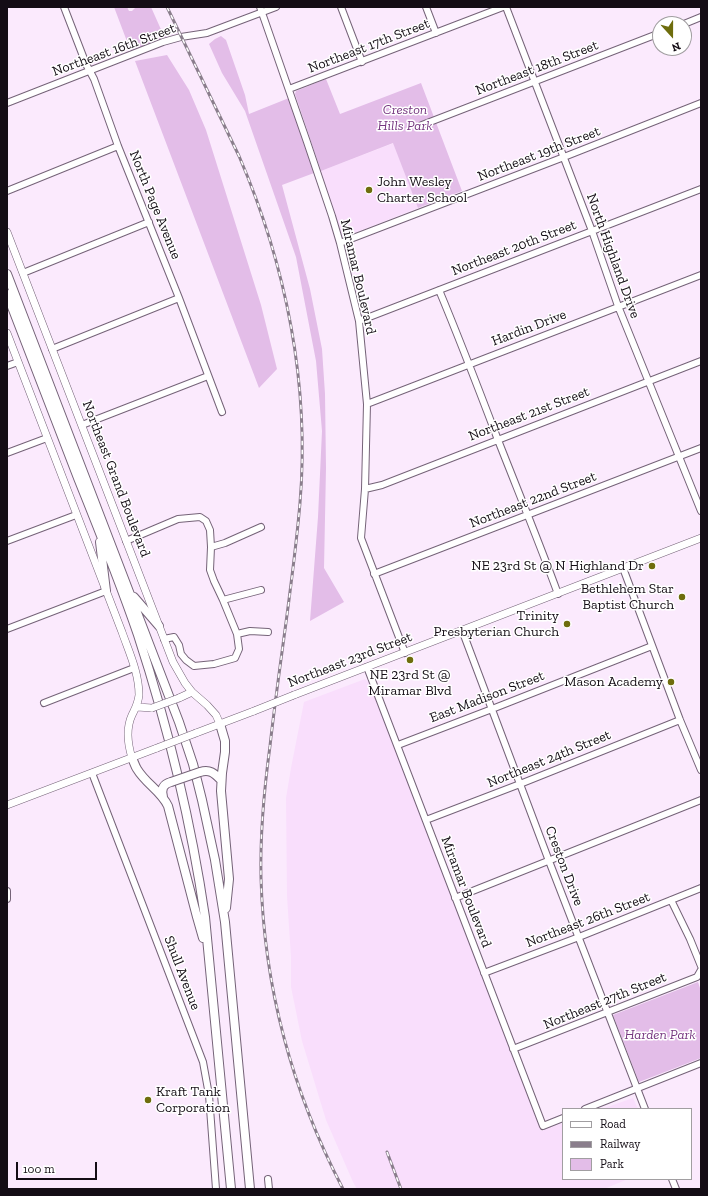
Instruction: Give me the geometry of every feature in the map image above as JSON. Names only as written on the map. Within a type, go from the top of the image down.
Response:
[{"type":"highway","points":[[7,274],[130,592],[179,722],[193,764],[215,860],[225,922],[250,1189]]},
{"type":"highway","points":[[7,294],[138,637],[155,691],[174,762],[193,844],[200,882],[209,955],[231,1189]]},
{"type":"highway","points":[[99,532],[106,591]]},
{"type":"highway","points":[[130,592],[159,626]]},
{"type":"highway","points":[[220,724],[225,741],[222,780],[229,879],[225,922]]},
{"type":"highway","points":[[132,758],[138,770],[163,797],[168,806],[197,917],[209,955]]},
{"type":"highway","points":[[163,797],[162,788],[164,785],[205,770],[213,772],[222,780]]},
{"type":"main road","name":"Northeast Grand Boulevard","points":[[7,232],[173,662],[179,674],[192,692],[216,715],[220,724]]},
{"type":"main road","points":[[7,333],[122,632],[134,668],[138,683],[139,696],[137,708],[132,716],[129,726],[129,747],[132,758]]},
{"type":"main road","name":"Northeast 23rd Street","points":[[7,805],[701,538]]},
{"type":"main road","points":[[137,708],[152,708],[192,692]]},
{"type":"street","name":"North Page Avenue","points":[[64,7],[86,64],[94,79],[118,146],[179,298],[222,412]]},
{"type":"street","name":"Northeast 16th Street","points":[[7,103],[163,42],[181,37],[207,33],[261,10],[276,7]]},
{"type":"street","points":[[341,7],[362,62]]},
{"type":"street","points":[[426,7],[436,33]]},
{"type":"street","name":"Northeast 17th Street","points":[[289,89],[504,7]]},
{"type":"street","name":"North Highland Drive","points":[[504,7],[564,157],[618,306],[701,511]]},
{"type":"street","name":"Miramar Boulevard","points":[[261,10],[310,149],[340,242],[359,321],[367,404],[365,489],[361,538],[405,653]]},
{"type":"street","name":"Northeast 18th Street","points":[[422,125],[652,36]]},
{"type":"street","name":"Northeast 19th Street","points":[[340,242],[701,103]]},
{"type":"street","points":[[7,191],[118,146]]},
{"type":"street","name":"Northeast 20th Street","points":[[359,321],[701,189]]},
{"type":"street","points":[[23,273],[149,222]]},
{"type":"street","name":"Hardin Drive","points":[[367,404],[701,275]]},
{"type":"street","points":[[439,290],[558,594]]},
{"type":"street","points":[[52,349],[179,298]]},
{"type":"street","name":"Northeast 21st Street","points":[[365,489],[382,485],[701,361]]},
{"type":"street","points":[[7,366],[18,362]]},
{"type":"street","points":[[82,425],[208,376]]},
{"type":"street","points":[[7,453],[47,438]]},
{"type":"street","name":"Northeast 22nd Street","points":[[374,574],[701,448]]},
{"type":"street","points":[[7,541],[76,515]]},
{"type":"street","points":[[126,542],[178,519],[200,517],[206,521],[210,530],[210,570],[224,600],[237,634],[239,649],[234,658],[214,664],[194,666],[181,654],[179,645],[174,637],[164,639]]},
{"type":"street","points":[[211,547],[225,543],[261,527]]},
{"type":"street","points":[[623,568],[680,720],[701,770]]},
{"type":"street","points":[[224,600],[261,590]]},
{"type":"street","points":[[7,629],[106,591]]},
{"type":"street","name":"Creston Drive","points":[[462,630],[645,1108]]},
{"type":"street","points":[[237,634],[268,632]]},
{"type":"street","name":"East Madison Street","points":[[398,745],[652,646]]},
{"type":"street","name":"Miramar Boulevard","points":[[367,667],[543,1126],[562,1118]]},
{"type":"street","points":[[44,703],[134,668]]},
{"type":"street","name":"Northeast 24th Street","points":[[426,820],[680,720]]},
{"type":"street","name":"Shull Avenue","points":[[92,773],[203,1062],[208,1095],[216,1189]]},
{"type":"street","points":[[455,898],[701,800]]},
{"type":"street","name":"Northeast 26th Street","points":[[484,973],[701,888]]},
{"type":"street","points":[[7,891],[7,899]]},
{"type":"street","points":[[671,900],[701,966]]},
{"type":"street","name":"Northeast 27th Street","points":[[514,1050],[697,977],[701,970]]},
{"type":"street","points":[[587,1108],[701,1063]]},
{"type":"street","points":[[268,1179],[269,1189]]},
{"type":"shaded area","name":"John Wesley Charter School","points":[[394,143],[418,208],[344,237],[342,235],[321,171]]},
{"type":"shaded area","points":[[365,679],[371,685],[541,1131],[562,1123],[562,1180],[626,1180],[604,1189],[357,1189],[326,1120],[302,1041],[291,987],[291,957],[287,896],[286,798],[304,702]]},
{"type":"shaded area","points":[[633,1098],[638,1108],[605,1108]]},
{"type":"green space","points":[[114,7],[127,7],[129,11],[132,11],[136,7],[151,7],[163,34],[167,35],[164,39],[131,52]]},
{"type":"green space","points":[[221,36],[226,40],[245,95],[249,114],[289,98],[314,173],[282,185],[310,289],[322,349],[325,394],[326,468],[324,568],[344,602],[310,621],[318,517],[322,431],[316,361],[296,257],[245,111],[222,73],[209,44]]},
{"type":"green space","points":[[167,55],[189,90],[206,130],[261,305],[277,369],[259,388],[135,61]]},
{"type":"green space","name":"Creston Hills Park","points":[[326,79],[340,114],[421,83],[462,191],[418,208],[393,143],[321,171],[295,94],[296,91]]},
{"type":"green space","name":"Harden Park","points":[[698,982],[701,991],[701,1058],[639,1082],[613,1015]]},
{"type":"railway","points":[[167,7],[239,156],[256,197],[282,282],[291,326],[301,414],[302,458],[300,503],[294,564],[263,812],[261,862],[263,919],[275,999],[284,1038],[310,1115],[325,1153],[343,1189]]},
{"type":"railway","points":[[387,1152],[401,1189]]},
{"type":"place","name":"John Wesley Charter School","points":[[369,190]]},
{"type":"place","name":"NE 23rd St @ N Highland Dr","points":[[652,566]]},
{"type":"place","name":"Bethlehem Star Baptist Church","points":[[682,597]]},
{"type":"place","name":"Trinity Presbyterian Church","points":[[567,624]]},
{"type":"place","name":"NE 23rd St @ Miramar Blvd","points":[[410,660]]},
{"type":"place","name":"Mason Academy","points":[[671,682]]},
{"type":"place","name":"Kraft Tank Corporation","points":[[148,1100]]}]
